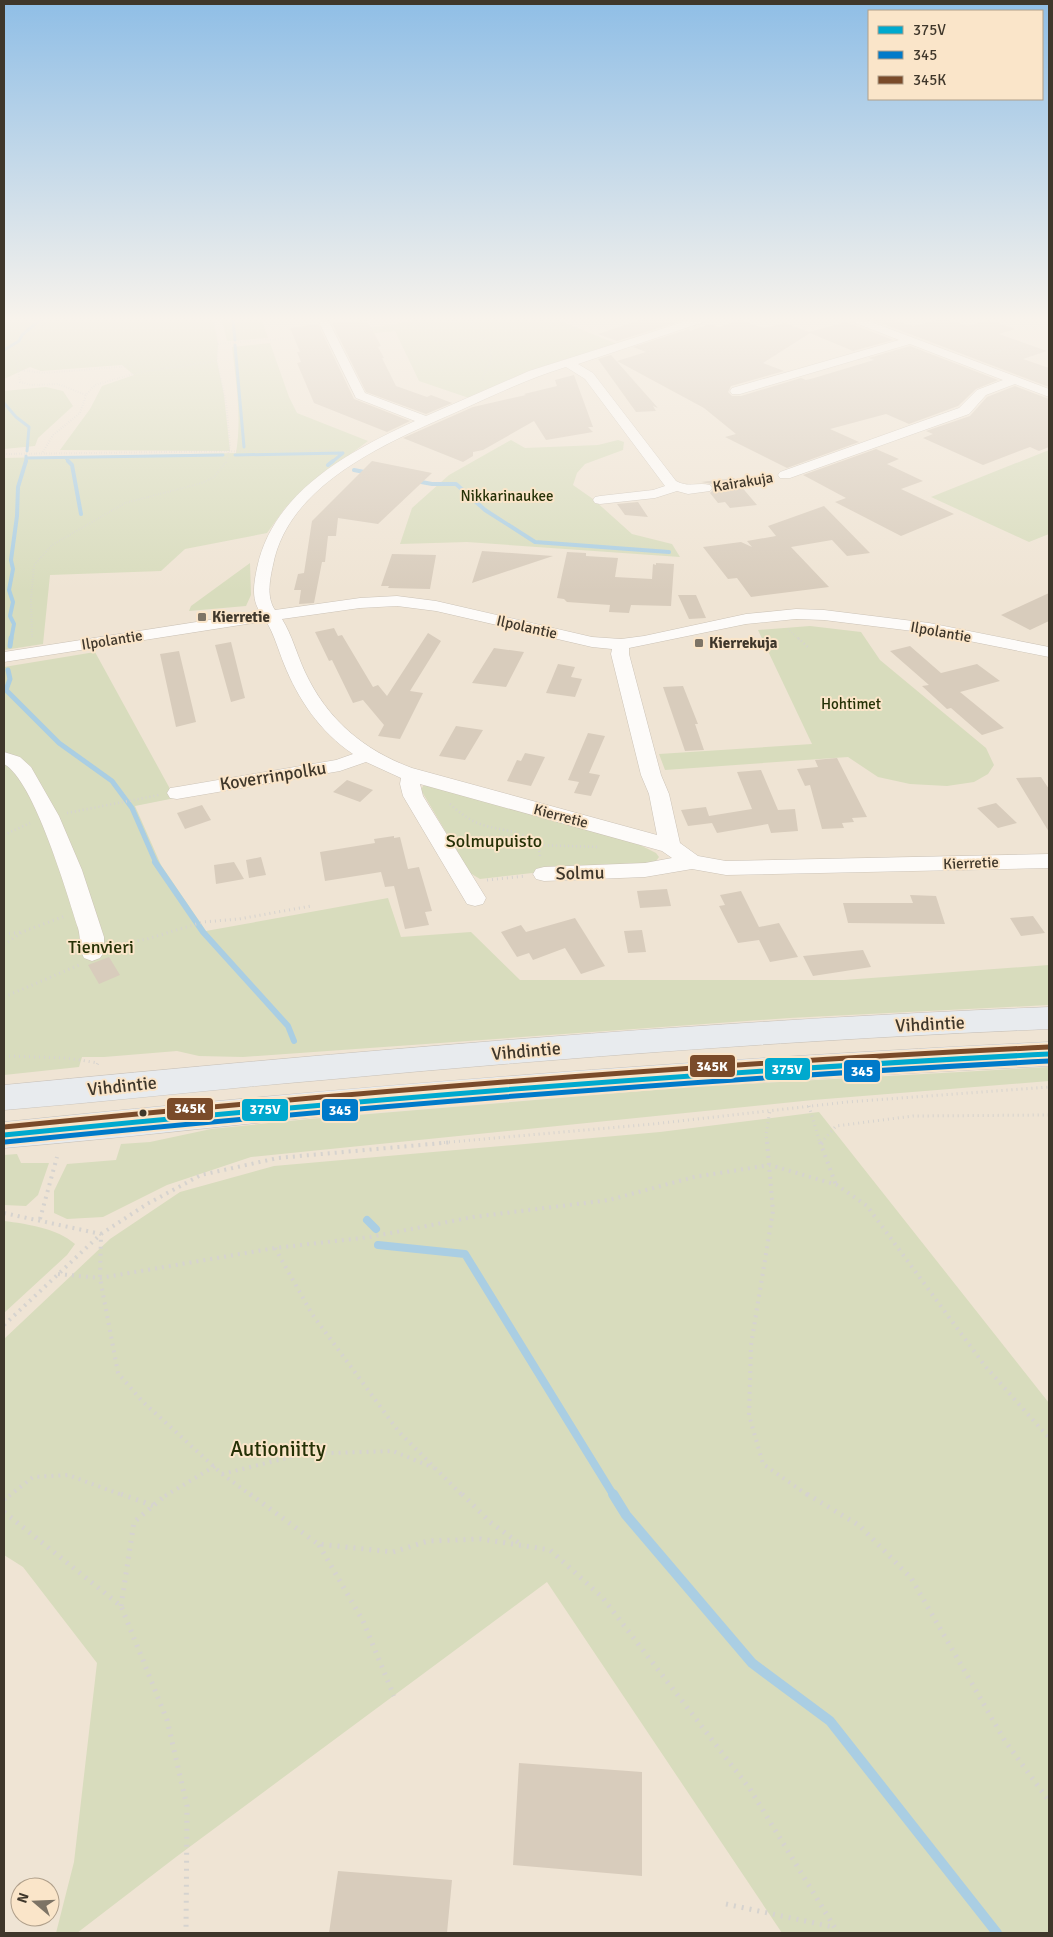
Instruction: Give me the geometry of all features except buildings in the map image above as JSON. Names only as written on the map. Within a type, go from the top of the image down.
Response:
[{"type":"main road","name":"Vihdintie","points":[[4,1098],[276,1071],[616,1044],[1049,1018]]},
{"type":"main road","name":"Vihdintie","points":[[4,1135],[268,1108],[614,1080],[838,1065],[1049,1054]]},
{"type":"street","points":[[400,410],[425,420]]},
{"type":"street","name":"Kierretie","points":[[448,410],[363,452],[336,469],[316,486],[283,520],[272,540],[262,579],[264,606],[278,626],[292,664],[312,705],[327,723],[368,755],[411,779],[670,846],[692,862],[736,868],[1049,861]]},
{"type":"street","points":[[615,410],[676,487]]},
{"type":"street","name":"Kairakuja","points":[[785,475],[966,410]]},
{"type":"street","name":"Kairakuja","points":[[600,500],[655,494],[676,487],[688,490],[705,488]]},
{"type":"street","name":"Ilpolantie","points":[[4,657],[272,615],[360,603],[397,601],[418,603],[592,642],[621,644],[644,641],[746,619],[796,614],[824,615],[929,628],[1049,652]]},
{"type":"street","points":[[621,644],[620,654],[659,794],[670,846]]},
{"type":"street","name":"Koverrinpolku","points":[[177,793],[340,765],[368,755]]},
{"type":"street","points":[[4,758],[12,761],[24,771],[49,816],[70,870],[92,937],[92,950]]},
{"type":"street","points":[[411,779],[413,796],[471,892]]},
{"type":"street","name":"Solmu","points":[[540,874],[644,870],[692,862]]},
{"type":"path","points":[[42,452],[53,435],[81,410]]},
{"type":"path","points":[[32,652],[31,600],[34,565],[52,546],[125,503],[202,483],[214,477],[226,462],[230,451],[227,410]]},
{"type":"path","points":[[4,454],[42,452],[317,450],[363,452]]},
{"type":"path","name":"Kairakuja","points":[[705,488],[766,481],[785,475]]},
{"type":"path","points":[[782,626],[809,648]]},
{"type":"path","points":[[411,779],[444,797],[463,816],[482,825],[530,838],[540,850],[540,874]]},
{"type":"path","points":[[4,835],[49,816],[148,796]]},
{"type":"path","points":[[536,845],[602,847]]},
{"type":"path","name":"Solmu","points":[[471,892],[488,880],[540,874]]},
{"type":"path","points":[[4,997],[75,968],[92,950],[147,939],[203,922],[240,919],[311,906]]},
{"type":"path","points":[[4,934],[22,932],[82,910]]},
{"type":"path","points":[[4,945],[22,932]]},
{"type":"path","points":[[4,1056],[68,1058],[98,1063]]},
{"type":"path","points":[[4,1325],[100,1234],[147,1204],[201,1176],[278,1158],[653,1124],[808,1106],[1049,1087]]},
{"type":"path","points":[[808,1106],[820,1144],[837,1186]]},
{"type":"path","points":[[770,1110],[766,1134],[773,1211],[751,1344],[749,1415],[763,1464],[798,1489],[860,1526],[911,1578],[1005,1741],[1049,1801]]},
{"type":"path","points":[[820,1144],[836,1126],[913,1116],[1049,1115]]},
{"type":"path","points":[[40,1219],[57,1157]]},
{"type":"path","points":[[58,1274],[100,1278],[275,1248],[370,1237],[473,1217],[609,1200],[694,1177],[770,1165],[804,1174],[837,1186],[867,1206],[985,1366],[1049,1438]]},
{"type":"path","points":[[4,1213],[40,1219],[100,1234]]},
{"type":"path","points":[[100,1234],[100,1278],[118,1373],[142,1401],[222,1474],[318,1544],[363,1621],[394,1696]]},
{"type":"path","points":[[275,1248],[312,1314],[399,1432],[490,1522],[523,1546]]},
{"type":"path","points":[[222,1474],[303,1454],[393,1451],[437,1469]]},
{"type":"path","points":[[121,1606],[134,1522],[168,1493],[215,1466]]},
{"type":"path","points":[[4,1499],[33,1477],[68,1475],[154,1506]]},
{"type":"path","points":[[4,1512],[121,1606],[167,1720],[187,1806],[186,1933]]},
{"type":"path","points":[[318,1544],[393,1552],[428,1541],[481,1539],[550,1550],[602,1596],[750,1789],[838,1933]]},
{"type":"path","points":[[726,1904],[834,1927]]},
{"type":"green space","points":[[4,410],[68,410],[38,438],[35,446],[4,449]]},
{"type":"green space","points":[[89,410],[226,410],[230,451],[60,450]]},
{"type":"green space","points":[[238,410],[296,410],[297,413],[368,441],[309,485],[285,508],[267,533],[185,549],[161,571],[50,575],[43,644],[4,650],[4,458],[236,453]]},
{"type":"green space","name":"Nikkarinaukee","points":[[511,440],[525,448],[598,445],[618,440],[624,442],[623,450],[585,464],[577,473],[573,485],[593,499],[632,534],[672,544],[680,557],[467,542],[400,544],[412,508],[449,475]]},
{"type":"green space","points":[[1049,450],[1049,534],[1029,542],[931,497]]},
{"type":"green space","points":[[250,563],[251,595],[246,606],[189,611],[191,606]]},
{"type":"green space","name":"Hohtimet","points":[[810,626],[861,632],[880,660],[986,748],[994,765],[988,774],[974,782],[947,786],[910,784],[878,777],[848,757],[665,770],[659,754],[812,744],[758,630]]},
{"type":"green space","name":"Tienvieri","points":[[95,652],[175,798],[135,806],[161,865],[206,931],[388,898],[401,937],[471,932],[520,980],[844,980],[1049,965],[1049,1005],[789,1018],[243,1057],[199,1056],[177,1051],[82,1057],[79,1067],[4,1075],[4,667]]},
{"type":"green space","name":"Solmupuisto","points":[[428,784],[640,845],[656,853],[659,857],[656,861],[650,863],[542,867],[541,872],[480,879],[470,873],[421,790],[423,786]]},
{"type":"green space","points":[[1049,1067],[1049,1081],[813,1100],[251,1157],[167,1185],[103,1217],[67,1219],[54,1213],[54,1191],[67,1164],[116,1160],[121,1144],[150,1142],[211,1129],[691,1087]]},
{"type":"green space","name":"Autioniitty","points":[[819,1112],[1049,1403],[1049,1933],[782,1933],[547,1582],[176,1857],[77,1933],[56,1933],[58,1927],[60,1927],[60,1917],[74,1862],[97,1663],[23,1567],[4,1555],[4,1339],[110,1239],[180,1192],[274,1166],[660,1132]]},
{"type":"green space","points":[[17,1154],[21,1163],[49,1163],[38,1195],[26,1206],[4,1205],[4,1155]]},
{"type":"green space","points":[[4,1221],[51,1230],[75,1244],[67,1255],[4,1313]]},
{"type":"waterway","points":[[10,410],[29,427],[27,451]]},
{"type":"waterway","points":[[241,410],[244,447]]},
{"type":"waterway","points":[[235,455],[343,453],[332,462]]},
{"type":"waterway","points":[[26,458],[223,455]]},
{"type":"waterway","points":[[66,458],[69,462]]},
{"type":"waterway","points":[[11,640],[14,624],[10,616],[13,602],[9,590],[13,569],[11,560],[17,516],[18,487],[26,461]]},
{"type":"waterway","points":[[328,465],[333,461]]},
{"type":"waterway","points":[[69,462],[72,465],[81,514]]},
{"type":"waterway","points":[[354,470],[369,473]]},
{"type":"waterway","points":[[416,481],[432,484],[456,484],[485,510],[535,542],[669,552]]},
{"type":"waterway","points":[[10,646],[11,638]]},
{"type":"waterway","points":[[8,670],[10,679],[6,690],[59,743],[112,781],[132,808],[156,863]]},
{"type":"waterway","points":[[155,862],[203,932],[288,1026],[294,1041]]},
{"type":"waterway","points":[[367,1220],[376,1229]]},
{"type":"waterway","points":[[378,1245],[465,1254],[614,1496]]},
{"type":"waterway","points":[[613,1494],[626,1515],[752,1663],[830,1721],[997,1933]]},
{"type":"transit line","name":"345K","points":[[4,1127],[395,1090],[525,1080],[787,1061],[1049,1047]]},
{"type":"transit line","name":"375V","points":[[4,1135],[526,1087],[787,1069],[1049,1054]]},
{"type":"transit line","name":"345","points":[[5,1142],[526,1094],[787,1076],[1049,1061]]},
{"type":"place","name":"Kierretie","points":[[202,617]]},
{"type":"place","name":"Kierrekuja","points":[[699,643]]}]
